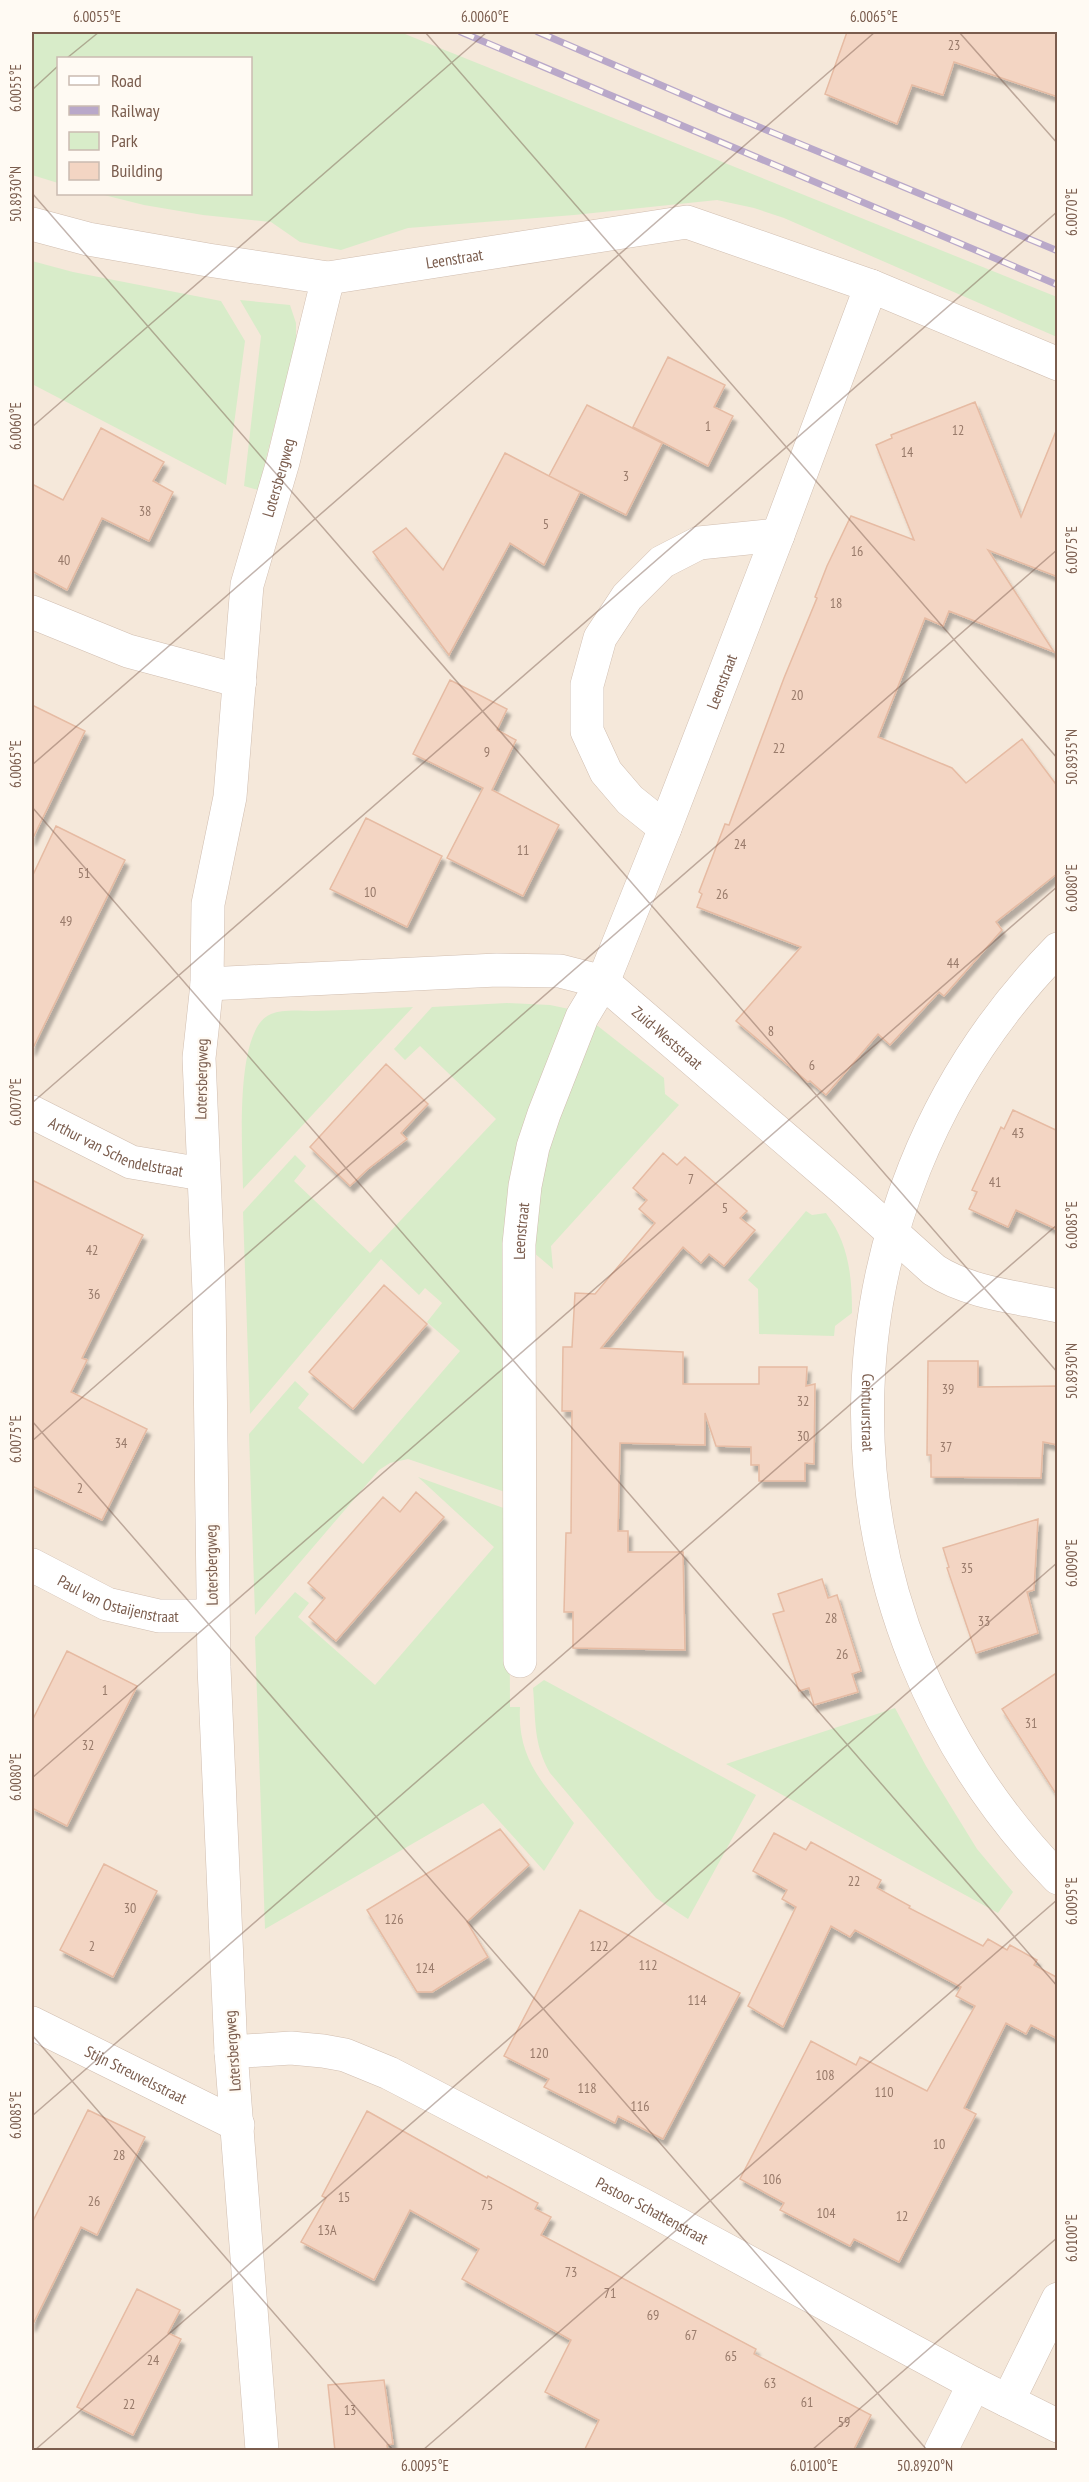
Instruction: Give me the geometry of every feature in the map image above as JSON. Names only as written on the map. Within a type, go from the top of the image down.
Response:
[{"type":"street","name":"Leenstraat","points":[[32,224],[88,239],[142,249],[327,278],[687,222],[871,286],[1058,364]]},
{"type":"street","name":"Lotersbergweg","points":[[262,2451],[231,2052],[212,1616],[209,1292],[202,1174],[199,1058],[207,984],[208,904],[230,797],[247,585],[283,462],[327,278]]},
{"type":"street","name":"Leenstraat","points":[[520,1660],[519,1244],[525,1186],[533,1147],[582,1017],[603,982],[665,828],[871,286]]},
{"type":"street","points":[[665,828],[630,800],[606,772],[587,731],[587,685],[600,638],[627,597],[662,561],[699,543],[778,535]]},
{"type":"street","points":[[32,612],[128,651],[240,681]]},
{"type":"street","name":"Ceintuurstraat","points":[[1058,949],[1035,972],[996,1020],[960,1073],[926,1138],[906,1186],[875,1305],[868,1363],[866,1422],[870,1480],[878,1539],[892,1596],[921,1673],[935,1706],[963,1758],[996,1807],[1032,1852],[1058,1878]]},
{"type":"street","name":"Zuid-Weststraat","points":[[207,984],[497,970],[560,971],[603,982],[934,1270],[949,1280],[1058,1306]]},
{"type":"street","name":"Arthur van Schendelstraat","points":[[32,1112],[131,1162],[202,1174]]},
{"type":"street","name":"Paul van Ostaijenstraat","points":[[32,1565],[107,1604],[159,1616],[212,1616]]},
{"type":"street","name":"Stijn Streuvelsstraat","points":[[32,2023],[238,2125]]},
{"type":"street","name":"Pastoor Schattenstraat","points":[[231,2052],[291,2048],[323,2051],[345,2055],[389,2073],[703,2236],[974,2384],[1058,2426]]},
{"type":"street","points":[[1008,2401],[1058,2300]]},
{"type":"street","points":[[941,2451],[974,2384]]},
{"type":"shaded area","points":[[32,32],[1057,32],[1057,2450],[32,2450]]},
{"type":"green space","points":[[32,32],[400,32],[1057,297],[1057,337],[784,218],[754,208],[717,200],[574,215],[408,228],[341,250],[300,242],[271,222],[203,215],[144,205],[104,195],[252,195],[252,57],[57,57],[57,183],[32,175]]},
{"type":"green space","points":[[32,261],[73,272],[221,301],[245,341],[226,485],[32,384]]},
{"type":"green space","points":[[240,300],[290,305],[296,323],[296,341],[258,490],[244,486],[261,336]]},
{"type":"green space","points":[[507,1003],[550,1005],[574,1010],[532,1116],[508,1493],[408,1459],[390,1463],[379,1470],[255,1615],[249,1434],[295,1381],[309,1394],[298,1408],[363,1464],[460,1351],[427,1322],[442,1303],[425,1288],[419,1295],[381,1259],[250,1414],[243,1212],[295,1155],[306,1166],[294,1181],[370,1253],[496,1119],[420,1046],[405,1060],[394,1049],[432,1007]]},
{"type":"green space","points":[[413,1007],[243,1189],[242,1122],[245,1066],[259,1024],[271,1014],[281,1011]]},
{"type":"green space","points":[[594,1023],[664,1078],[665,1094],[679,1105],[551,1246],[553,1269],[533,1252],[546,1149]]},
{"type":"green space","points":[[806,1211],[812,1215],[826,1213],[840,1236],[850,1273],[852,1313],[835,1326],[834,1336],[759,1334],[758,1289],[748,1280]]},
{"type":"green space","points":[[418,1477],[509,1510],[510,1707],[520,1707],[520,1726],[528,1757],[543,1783],[574,1823],[544,1871],[483,1803],[265,1929],[255,1637],[295,1592],[309,1603],[298,1617],[375,1685],[494,1547]]},
{"type":"green space","points":[[544,1680],[756,1795],[688,1919],[656,1898],[550,1773],[538,1742],[535,1721],[533,1688]]},
{"type":"green space","points":[[895,1708],[926,1766],[977,1849],[1013,1892],[998,1913],[726,1764]]},
{"type":"building","points":[[847,32],[1058,32],[1058,97],[954,62],[943,95],[912,85],[897,124],[825,94]]},
{"type":"building","points":[[668,357],[725,385],[714,407],[733,416],[708,466],[633,427]]},
{"type":"building","points":[[975,402],[1021,517],[1056,431],[1058,432],[1058,577],[988,550],[1054,652],[949,611],[943,626],[925,618],[878,737],[952,768],[966,783],[1022,739],[1058,787],[1058,873],[996,922],[1002,930],[944,996],[939,992],[890,1045],[878,1034],[826,1095],[736,1021],[801,947],[697,907],[702,894],[699,892],[725,824],[729,825],[784,678],[817,598],[815,597],[827,566],[851,516],[914,540],[876,445],[892,438],[891,435]]},
{"type":"building","points":[[587,405],[662,443],[626,515],[549,476]]},
{"type":"building","points":[[101,428],[164,462],[153,481],[173,492],[149,541],[102,518],[67,590],[32,571],[32,484],[63,500]]},
{"type":"building","points":[[505,453],[580,492],[544,565],[510,543],[449,655],[373,552],[406,528],[443,570]]},
{"type":"building","points":[[450,680],[507,709],[497,730],[516,740],[492,790],[559,825],[523,896],[447,858],[483,788],[413,754]]},
{"type":"building","points":[[32,705],[85,731],[32,840]]},
{"type":"building","points":[[366,818],[442,856],[407,927],[330,889]]},
{"type":"building","points":[[56,826],[125,860],[32,1050],[32,877]]},
{"type":"building","points":[[386,1064],[428,1104],[401,1133],[407,1139],[350,1186],[310,1147]]},
{"type":"building","points":[[1013,1110],[1058,1131],[1058,1230],[1016,1210],[1008,1227],[969,1209],[977,1192],[972,1190],[1001,1127],[1004,1129]]},
{"type":"building","points":[[663,1153],[677,1165],[685,1157],[747,1211],[740,1218],[755,1230],[724,1266],[709,1254],[701,1263],[683,1247],[601,1348],[683,1352],[683,1384],[759,1384],[759,1367],[807,1367],[806,1386],[815,1384],[814,1464],[805,1463],[805,1481],[759,1481],[759,1465],[751,1465],[751,1447],[716,1446],[705,1413],[705,1445],[620,1443],[618,1531],[628,1531],[628,1552],[683,1552],[685,1650],[573,1648],[573,1612],[564,1612],[566,1533],[571,1533],[572,1411],[562,1411],[563,1347],[572,1347],[575,1293],[595,1294],[655,1223],[639,1209],[647,1200],[633,1188]]},
{"type":"building","points":[[32,1180],[143,1235],[82,1358],[87,1360],[71,1392],[147,1429],[102,1520],[32,1486]]},
{"type":"building","points":[[384,1285],[427,1324],[353,1409],[309,1372]]},
{"type":"building","points":[[928,1361],[978,1361],[978,1387],[1058,1386],[1058,1445],[1043,1442],[1041,1478],[931,1477],[931,1455],[927,1455]]},
{"type":"building","points":[[416,1492],[444,1517],[336,1641],[309,1617],[325,1598],[308,1583],[383,1497],[400,1512]]},
{"type":"building","points":[[1038,1519],[1034,1590],[1027,1592],[1038,1633],[976,1653],[947,1568],[949,1567],[943,1548]]},
{"type":"building","points":[[822,1579],[828,1598],[837,1595],[861,1671],[852,1674],[858,1692],[814,1705],[809,1688],[799,1691],[773,1614],[784,1611],[778,1594]]},
{"type":"building","points":[[67,1651],[137,1686],[67,1826],[32,1808],[32,1721]]},
{"type":"building","points":[[1058,1672],[1058,1797],[1002,1709]]},
{"type":"building","points":[[500,1829],[529,1865],[467,1922],[488,1957],[432,1992],[417,1992],[367,1910]]},
{"type":"building","points":[[774,1833],[806,1850],[811,1842],[881,1880],[877,1888],[910,1906],[909,1908],[983,1946],[988,1939],[1007,1950],[1010,1945],[1037,1960],[1034,1965],[1058,1978],[1058,2039],[1031,2025],[1026,2034],[1006,2023],[964,2108],[976,2114],[899,2262],[854,2239],[850,2246],[780,2210],[784,2203],[740,2179],[811,2041],[856,2065],[860,2057],[927,2091],[975,2006],[956,1996],[961,1987],[855,1930],[850,1937],[831,1926],[783,2027],[748,2006],[796,1907],[782,1899],[787,1890],[753,1871]]},
{"type":"building","points":[[104,1864],[157,1891],[113,1977],[60,1950]]},
{"type":"building","points":[[580,1910],[740,1993],[663,2139],[618,2116],[615,2123],[544,2087],[549,2079],[504,2056]]},
{"type":"building","points":[[88,2110],[145,2137],[97,2235],[81,2227],[32,2326],[32,2223]]},
{"type":"building","points":[[367,2111],[487,2178],[488,2176],[538,2203],[535,2209],[551,2217],[541,2235],[756,2349],[754,2354],[871,2415],[853,2451],[584,2451],[599,2420],[545,2392],[571,2340],[462,2279],[479,2249],[410,2210],[374,2280],[301,2242],[326,2198],[322,2196]]},
{"type":"building","points":[[137,2289],[180,2310],[168,2333],[181,2339],[133,2435],[77,2407]]},
{"type":"building","points":[[384,2380],[393,2444],[387,2445],[388,2451],[335,2451],[328,2385]]},
{"type":"railway","points":[[461,32],[1058,285]]},
{"type":"railway","points":[[538,32],[723,112],[1058,251]]}]
